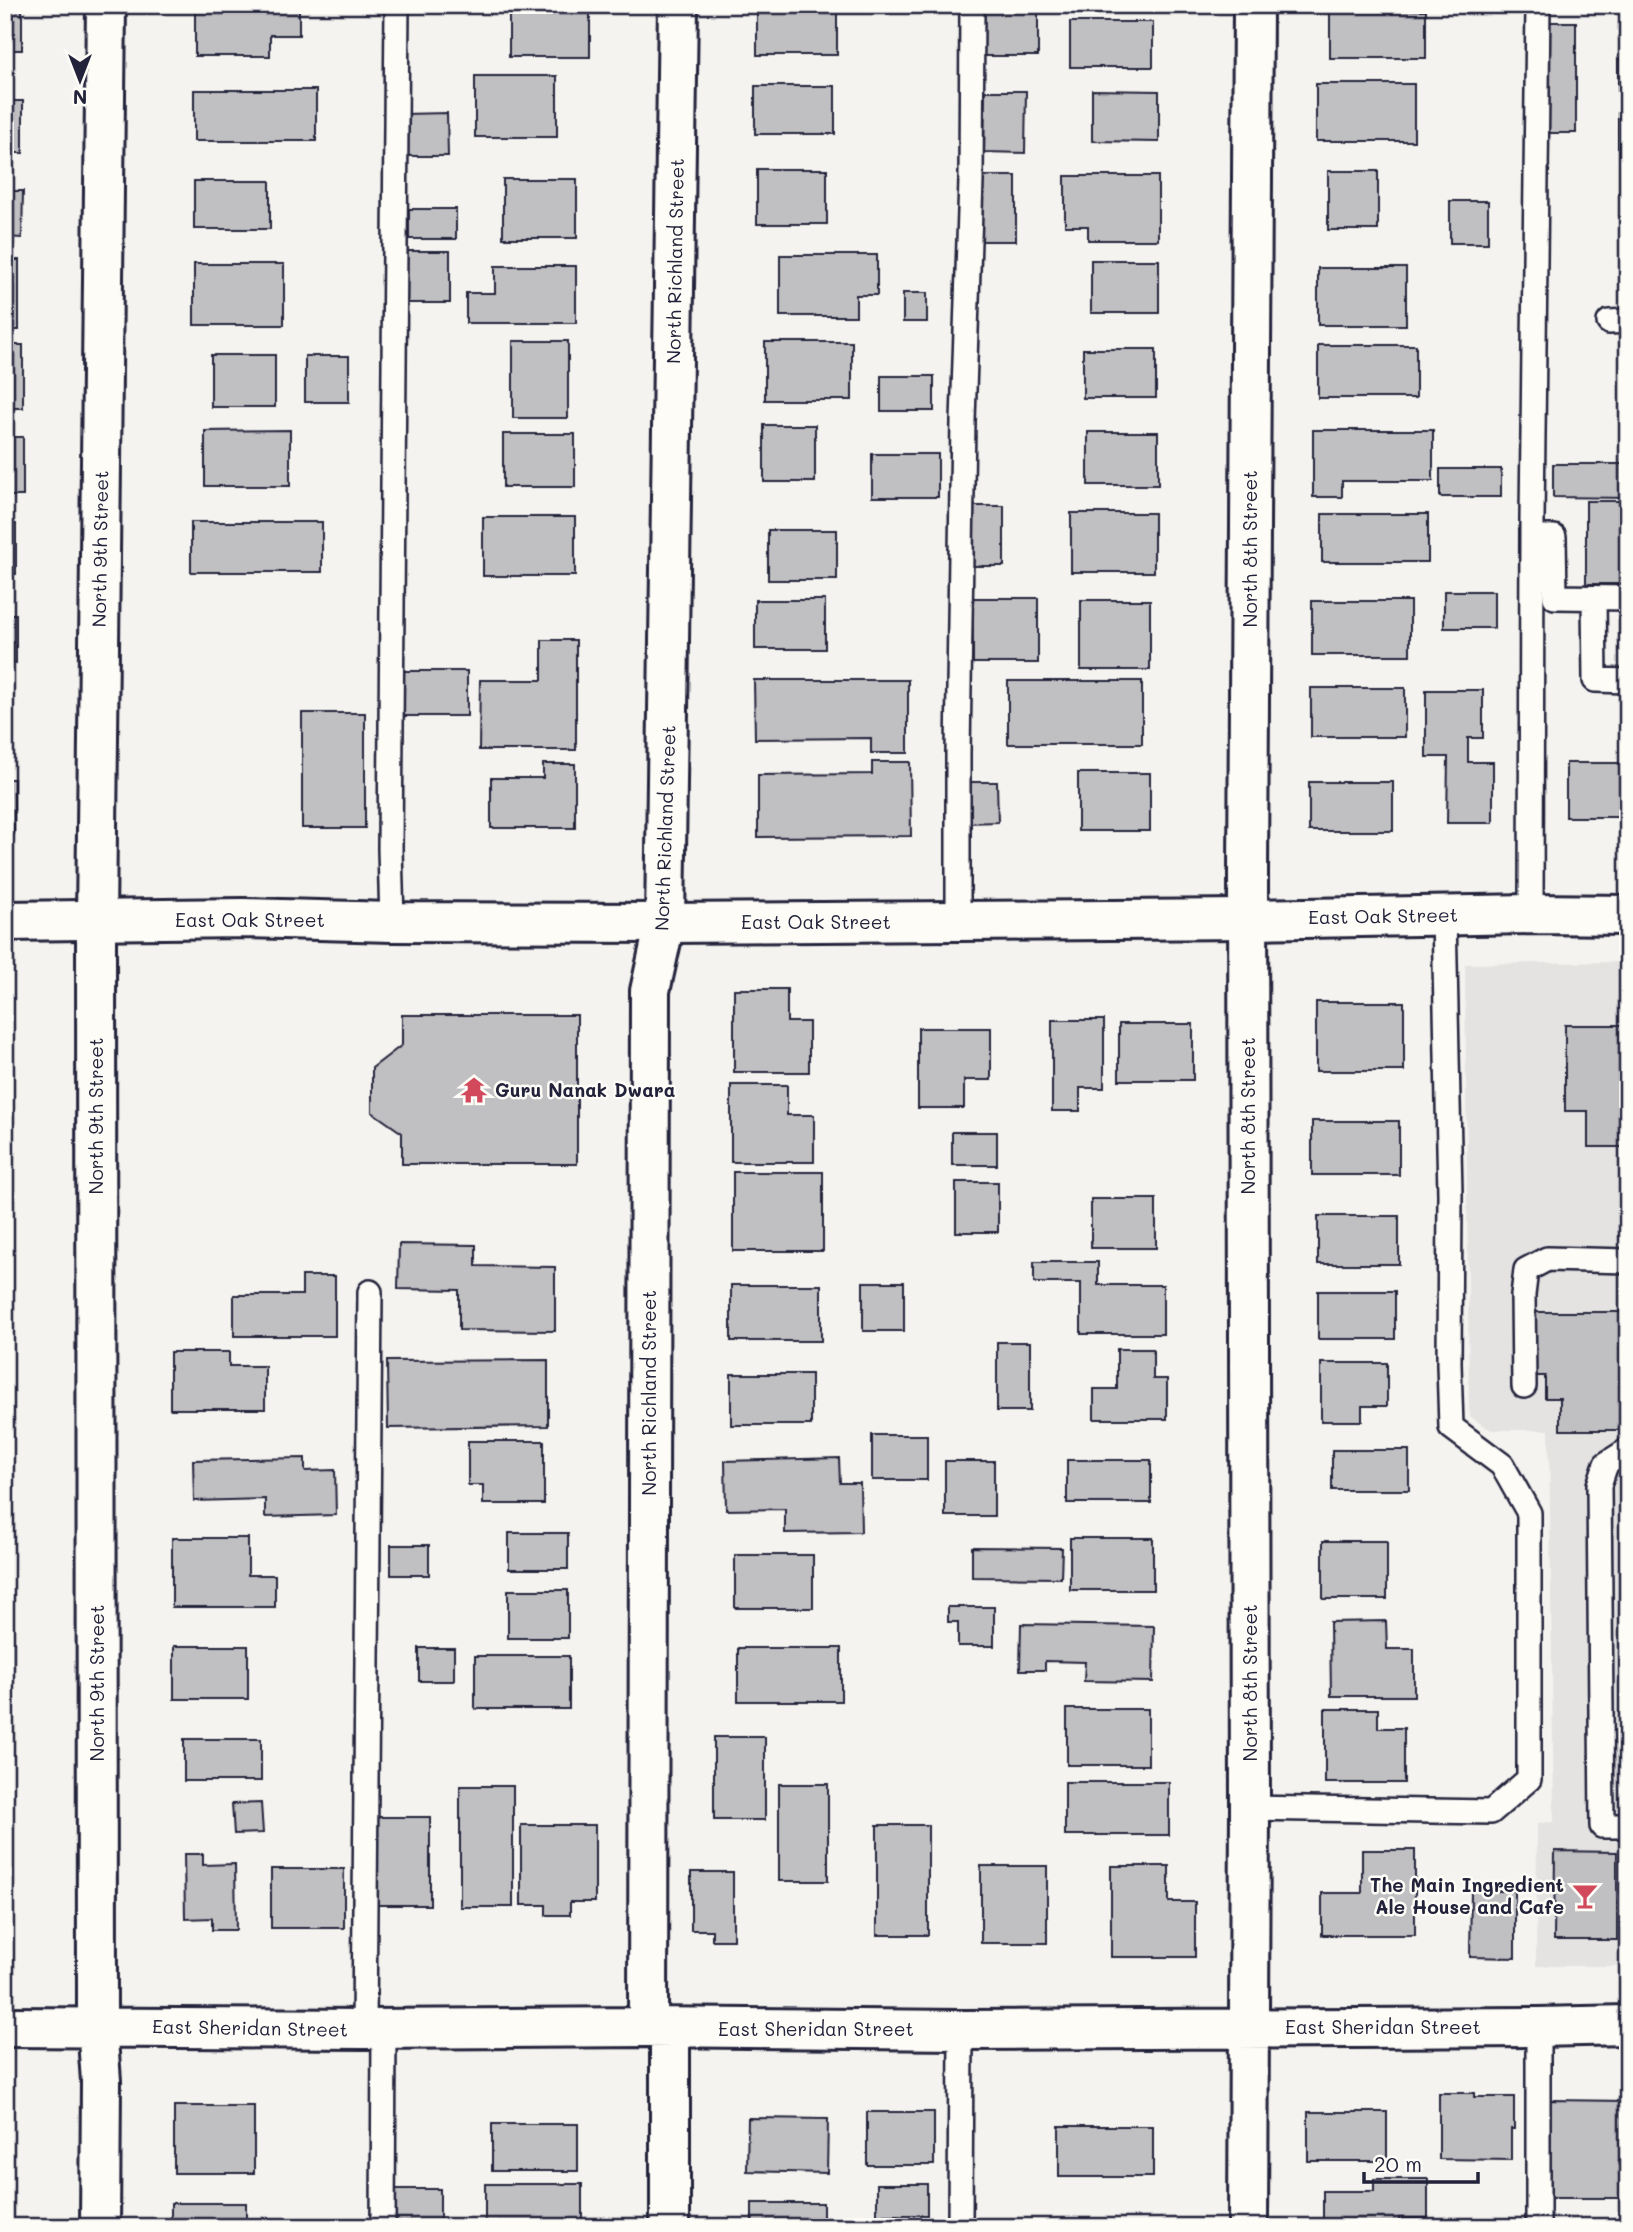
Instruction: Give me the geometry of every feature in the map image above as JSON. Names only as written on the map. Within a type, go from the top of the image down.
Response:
[{"type":"street","name":"North 9th Street","points":[[100,2227],[101,2081],[97,2026],[96,921],[106,5]]},
{"type":"street","name":"North Richland Street","points":[[670,2227],[659,2028],[650,991],[665,923],[678,5]]},
{"type":"street","name":"North 8th Street","points":[[1248,2227],[1248,919],[1253,5]]},
{"type":"street","name":"East Oak Street","points":[[5,921],[243,918],[392,922],[665,923],[1628,915]]},
{"type":"street","name":"East Sheridan Street","points":[[5,2027],[961,2030],[1628,2025]]},
{"type":"lane","points":[[392,922],[390,849],[397,5]]},
{"type":"lane","points":[[958,921],[962,504],[971,181],[972,5]]},
{"type":"lane","points":[[1531,914],[1538,5]]},
{"type":"lane","points":[[1532,537],[1554,537],[1555,597],[1628,598]]},
{"type":"lane","points":[[1594,598],[1595,680],[1628,681]]},
{"type":"lane","points":[[1250,1808],[1491,1812],[1529,1779],[1530,1513],[1502,1465],[1451,1427],[1450,1167],[1444,916]]},
{"type":"lane","points":[[1524,1386],[1523,1295],[1526,1270],[1547,1259],[1628,1261]]},
{"type":"lane","points":[[370,1292],[374,2029],[383,2227]]},
{"type":"lane","points":[[1628,1450],[1606,1464],[1599,1485],[1599,1499],[1602,1826],[1628,1826]]},
{"type":"lane","points":[[1538,2027],[1538,2227]]},
{"type":"lane","points":[[960,2227],[961,2030]]},
{"type":"shaded area","points":[[1628,962],[1628,1966],[1536,1966],[1537,1823],[1554,1822],[1549,1430],[1491,1430],[1469,1416],[1465,964]]},
{"type":"building","points":[[5,5],[22,5],[22,50],[5,50]]},
{"type":"building","points":[[195,5],[299,5],[299,35],[270,35],[270,56],[195,56]]},
{"type":"building","points":[[757,5],[837,5],[837,55],[757,55]]},
{"type":"building","points":[[973,5],[1038,5],[1038,56],[973,56]]},
{"type":"building","points":[[509,7],[590,7],[590,57],[509,57]]},
{"type":"building","points":[[1330,10],[1426,10],[1426,58],[1330,58]]},
{"type":"building","points":[[1070,22],[1153,22],[1153,67],[1070,67]]},
{"type":"building","points":[[1541,22],[1576,22],[1576,133],[1541,133]]},
{"type":"building","points":[[1618,59],[1628,59],[1628,147],[1618,147]]},
{"type":"building","points":[[475,76],[557,76],[557,137],[475,137]]},
{"type":"building","points":[[1316,84],[1414,84],[1414,141],[1316,141]]},
{"type":"building","points":[[755,86],[835,86],[835,134],[755,134]]},
{"type":"building","points":[[194,90],[316,90],[316,141],[194,141]]},
{"type":"building","points":[[1092,90],[1159,91],[1159,142],[1092,141]]},
{"type":"building","points":[[985,91],[1026,91],[1025,153],[984,152]]},
{"type":"building","points":[[5,101],[23,101],[23,153],[5,153]]},
{"type":"building","points":[[447,113],[448,156],[404,156],[403,114]]},
{"type":"building","points":[[757,169],[827,169],[827,224],[757,224]]},
{"type":"building","points":[[1328,171],[1378,171],[1378,230],[1328,230]]},
{"type":"building","points":[[974,176],[1016,176],[1016,241],[974,241]]},
{"type":"building","points":[[1065,176],[1158,176],[1158,240],[1088,240],[1088,226],[1065,226]]},
{"type":"building","points":[[503,179],[577,179],[577,238],[503,238]]},
{"type":"building","points":[[194,181],[270,181],[270,229],[194,229]]},
{"type":"building","points":[[5,191],[23,191],[22,238],[5,237]]},
{"type":"building","points":[[1450,201],[1488,201],[1488,243],[1450,243]]},
{"type":"building","points":[[409,209],[456,209],[456,239],[409,239]]},
{"type":"building","points":[[399,251],[450,251],[450,303],[399,303]]},
{"type":"building","points":[[780,255],[877,255],[877,295],[856,295],[856,316],[780,316]]},
{"type":"building","points":[[5,260],[19,260],[19,330],[5,330]]},
{"type":"building","points":[[1091,260],[1159,260],[1159,313],[1091,313]]},
{"type":"building","points":[[194,264],[284,264],[284,325],[194,325]]},
{"type":"building","points":[[495,266],[576,266],[576,323],[466,323],[466,293],[495,293]]},
{"type":"building","points":[[1318,268],[1406,268],[1406,325],[1318,325]]},
{"type":"building","points":[[903,293],[927,293],[927,322],[903,322]]},
{"type":"building","points":[[513,341],[568,341],[568,418],[513,418]]},
{"type":"building","points":[[765,342],[852,342],[852,400],[765,400]]},
{"type":"building","points":[[5,345],[23,345],[23,408],[5,408]]},
{"type":"building","points":[[1318,345],[1416,345],[1416,398],[1318,398]]},
{"type":"building","points":[[1083,349],[1156,349],[1156,398],[1083,398]]},
{"type":"building","points":[[211,355],[275,355],[275,407],[211,407]]},
{"type":"building","points":[[305,356],[349,356],[349,402],[305,402]]},
{"type":"building","points":[[881,376],[934,376],[934,411],[881,411]]},
{"type":"building","points":[[1622,423],[1628,423],[1628,498],[1553,497],[1553,464],[1622,464]]},
{"type":"building","points":[[764,425],[815,425],[815,482],[764,482]]},
{"type":"building","points":[[290,430],[290,486],[205,486],[205,431]]},
{"type":"building","points":[[1313,430],[1433,430],[1433,481],[1342,481],[1342,497],[1313,497]]},
{"type":"building","points":[[1088,432],[1158,432],[1158,485],[1088,485]]},
{"type":"building","points":[[503,434],[575,434],[575,487],[503,487]]},
{"type":"building","points":[[5,437],[23,437],[23,496],[5,496]]},
{"type":"building","points":[[872,454],[938,454],[938,497],[872,497]]},
{"type":"building","points":[[1440,469],[1501,469],[1501,497],[1440,497]]},
{"type":"building","points":[[1586,501],[1628,501],[1628,584],[1586,584]]},
{"type":"building","points":[[967,506],[1004,506],[1004,566],[967,566]]},
{"type":"building","points":[[1071,513],[1154,513],[1154,572],[1071,572]]},
{"type":"building","points":[[1322,514],[1428,514],[1428,562],[1322,562]]},
{"type":"building","points":[[483,517],[575,517],[575,576],[483,576]]},
{"type":"building","points":[[191,522],[322,522],[322,572],[191,572]]},
{"type":"building","points":[[5,524],[16,524],[16,574],[5,574]]},
{"type":"building","points":[[768,530],[837,530],[837,580],[768,580]]},
{"type":"building","points":[[1444,591],[1494,591],[1494,628],[1444,628]]},
{"type":"building","points":[[973,598],[1038,598],[1038,663],[973,663]]},
{"type":"building","points":[[755,600],[825,600],[825,649],[755,649]]},
{"type":"building","points":[[1081,600],[1150,600],[1150,670],[1081,670]]},
{"type":"building","points":[[1312,601],[1410,601],[1410,655],[1312,655]]},
{"type":"building","points":[[5,614],[16,614],[16,663],[5,663]]},
{"type":"building","points":[[542,640],[576,640],[576,750],[479,750],[480,680],[542,680]]},
{"type":"building","points":[[395,671],[467,671],[467,716],[395,716]]},
{"type":"building","points":[[754,680],[908,680],[908,753],[871,753],[871,738],[755,739]]},
{"type":"building","points":[[1008,681],[1142,681],[1142,744],[1008,744]]},
{"type":"building","points":[[1311,688],[1405,688],[1405,737],[1311,737]]},
{"type":"building","points":[[1426,690],[1483,690],[1483,738],[1468,738],[1468,762],[1493,762],[1493,823],[1447,823],[1448,757],[1426,757]]},
{"type":"building","points":[[302,713],[365,713],[365,828],[302,828]]},
{"type":"building","points":[[872,762],[910,762],[911,836],[758,837],[758,775],[872,774]]},
{"type":"building","points":[[1566,763],[1628,763],[1628,817],[1566,817]]},
{"type":"building","points":[[543,764],[575,764],[575,828],[491,828],[491,778],[543,778]]},
{"type":"building","points":[[1078,773],[1150,773],[1150,831],[1078,831]]},
{"type":"building","points":[[5,779],[14,779],[14,834],[5,834]]},
{"type":"building","points":[[965,782],[997,782],[998,822],[966,823]]},
{"type":"building","points":[[1309,782],[1393,782],[1393,831],[1309,831]]},
{"type":"building","points":[[734,989],[787,989],[787,1022],[809,1022],[809,1072],[734,1072]]},
{"type":"building","points":[[1316,1002],[1404,1002],[1404,1071],[1316,1071]]},
{"type":"building","name":"Guru Nanak Dwara","points":[[402,1015],[577,1015],[577,1164],[402,1164],[402,1133],[372,1112],[372,1068],[402,1045]]},
{"type":"building","points":[[1052,1020],[1104,1020],[1104,1088],[1080,1088],[1080,1111],[1052,1111]]},
{"type":"building","points":[[1119,1024],[1193,1024],[1193,1080],[1119,1080]]},
{"type":"building","points":[[1565,1025],[1628,1025],[1628,1200],[1625,1147],[1588,1147],[1588,1111],[1565,1111]]},
{"type":"building","points":[[918,1028],[991,1028],[991,1080],[964,1080],[964,1108],[918,1108]]},
{"type":"building","points":[[731,1085],[787,1085],[787,1115],[814,1115],[814,1162],[731,1162]]},
{"type":"building","points":[[1312,1121],[1399,1121],[1399,1175],[1312,1175]]},
{"type":"building","points":[[952,1132],[997,1132],[997,1165],[952,1165]]},
{"type":"building","points":[[733,1172],[823,1172],[823,1251],[733,1251]]},
{"type":"building","points":[[956,1182],[998,1182],[998,1232],[956,1232]]},
{"type":"building","points":[[1091,1199],[1156,1199],[1156,1248],[1091,1248]]},
{"type":"building","points":[[1318,1216],[1399,1216],[1399,1264],[1318,1264]]},
{"type":"building","points":[[399,1244],[476,1245],[476,1266],[555,1267],[555,1331],[459,1330],[459,1290],[398,1289]]},
{"type":"building","points":[[1034,1262],[1098,1262],[1098,1285],[1163,1285],[1163,1334],[1081,1334],[1081,1283],[1034,1283]]},
{"type":"building","points":[[302,1276],[335,1276],[335,1336],[234,1336],[234,1295],[302,1295]]},
{"type":"building","points":[[863,1282],[904,1282],[904,1331],[863,1331]]},
{"type":"building","points":[[731,1285],[821,1285],[821,1341],[731,1341]]},
{"type":"building","points":[[1318,1291],[1395,1291],[1395,1339],[1318,1339]]},
{"type":"building","points":[[1536,1312],[1628,1312],[1628,1430],[1560,1430],[1560,1398],[1545,1398],[1545,1376],[1536,1376]]},
{"type":"building","points":[[997,1342],[1030,1342],[1030,1411],[997,1411]]},
{"type":"building","points":[[1117,1349],[1153,1349],[1153,1379],[1167,1379],[1167,1419],[1094,1419],[1094,1389],[1117,1389]]},
{"type":"building","points":[[170,1352],[229,1352],[229,1366],[265,1366],[265,1409],[170,1409]]},
{"type":"building","points":[[548,1360],[548,1426],[388,1428],[387,1361]]},
{"type":"building","points":[[1321,1363],[1387,1363],[1387,1406],[1362,1406],[1362,1421],[1321,1421]]},
{"type":"building","points":[[731,1374],[811,1374],[811,1425],[731,1425]]},
{"type":"building","points":[[872,1435],[927,1435],[927,1480],[872,1480]]},
{"type":"building","points":[[468,1441],[544,1441],[544,1504],[483,1504],[483,1485],[468,1485]]},
{"type":"building","points":[[1332,1450],[1409,1450],[1409,1490],[1332,1490]]},
{"type":"building","points":[[305,1458],[305,1471],[335,1470],[336,1515],[265,1517],[265,1499],[194,1501],[193,1460]]},
{"type":"building","points":[[839,1458],[840,1483],[860,1483],[861,1532],[785,1533],[785,1509],[726,1510],[725,1461]]},
{"type":"building","points":[[1067,1460],[1151,1460],[1151,1503],[1067,1503]]},
{"type":"building","points":[[945,1461],[994,1461],[994,1516],[945,1516]]},
{"type":"building","points":[[509,1533],[568,1533],[568,1569],[509,1569]]},
{"type":"building","points":[[172,1538],[248,1538],[248,1575],[275,1575],[275,1607],[172,1607]]},
{"type":"building","points":[[1070,1538],[1153,1538],[1153,1590],[1070,1590]]},
{"type":"building","points":[[1323,1541],[1387,1541],[1387,1599],[1323,1599]]},
{"type":"building","points":[[391,1545],[429,1545],[429,1575],[391,1575]]},
{"type":"building","points":[[972,1547],[1062,1548],[1061,1578],[972,1577]]},
{"type":"building","points":[[735,1555],[813,1555],[813,1608],[735,1608]]},
{"type":"building","points":[[1628,1566],[1628,1610],[1626,1610]]},
{"type":"building","points":[[508,1590],[568,1590],[568,1638],[508,1638]]},
{"type":"building","points":[[5,1604],[11,1604],[11,1682],[5,1682]]},
{"type":"building","points":[[948,1607],[994,1607],[994,1646],[958,1646],[958,1622],[948,1622]]},
{"type":"building","points":[[1386,1621],[1387,1649],[1414,1649],[1414,1696],[1331,1696],[1330,1622]]},
{"type":"building","points":[[1021,1624],[1154,1626],[1153,1682],[1084,1681],[1085,1662],[1045,1661],[1045,1670],[1020,1670]]},
{"type":"building","points":[[174,1646],[248,1646],[248,1699],[174,1699]]},
{"type":"building","points":[[419,1648],[454,1648],[454,1681],[419,1681]]},
{"type":"building","points":[[738,1648],[841,1648],[841,1701],[738,1701]]},
{"type":"building","points":[[475,1656],[569,1656],[569,1709],[475,1709]]},
{"type":"building","points":[[1067,1709],[1148,1709],[1148,1765],[1067,1765]]},
{"type":"building","points":[[1325,1709],[1378,1709],[1378,1728],[1404,1728],[1404,1783],[1325,1783]]},
{"type":"building","points":[[5,1723],[9,1723],[9,1788],[5,1788]]},
{"type":"building","points":[[714,1737],[765,1737],[765,1820],[714,1820]]},
{"type":"building","points":[[184,1739],[261,1739],[261,1781],[184,1781]]},
{"type":"building","points":[[1065,1782],[1169,1782],[1169,1835],[1065,1835]]},
{"type":"building","points":[[779,1784],[828,1784],[828,1881],[779,1881]]},
{"type":"building","points":[[460,1786],[513,1786],[513,1907],[460,1907]]},
{"type":"building","points":[[261,1803],[263,1833],[234,1834],[232,1804]]},
{"type":"building","points":[[376,1817],[430,1817],[430,1905],[376,1905]]},
{"type":"building","points":[[521,1825],[595,1825],[595,1902],[570,1902],[570,1915],[546,1915],[546,1905],[521,1905]]},
{"type":"building","points":[[877,1825],[928,1825],[928,1935],[877,1935]]},
{"type":"building","points":[[1362,1850],[1415,1850],[1415,1935],[1322,1935],[1322,1893],[1362,1893]]},
{"type":"building","name":"The Main Ingredient Ale House and Cafe","points":[[1555,1851],[1617,1852],[1617,1940],[1554,1940]]},
{"type":"building","points":[[184,1854],[203,1854],[203,1865],[235,1864],[236,1930],[212,1930],[212,1918],[185,1919]]},
{"type":"building","points":[[981,1866],[1047,1866],[1047,1943],[981,1943]]},
{"type":"building","points":[[1111,1866],[1169,1866],[1169,1902],[1195,1902],[1195,1957],[1111,1957]]},
{"type":"building","points":[[271,1869],[344,1869],[344,1928],[271,1928]]},
{"type":"building","points":[[691,1872],[733,1872],[733,1940],[712,1940],[712,1930],[691,1930]]},
{"type":"building","points":[[5,1873],[11,1873],[11,1930],[5,1930]]},
{"type":"building","points":[[1471,1891],[1515,1891],[1515,1958],[1470,1957]]},
{"type":"building","points":[[1439,2093],[1474,2093],[1474,2097],[1514,2097],[1511,2160],[1439,2159]]},
{"type":"building","points":[[1550,2100],[1628,2101],[1628,2198],[1549,2198]]},
{"type":"building","points":[[174,2106],[254,2106],[254,2173],[174,2173]]},
{"type":"building","points":[[867,2112],[934,2112],[934,2165],[867,2165]]},
{"type":"building","points":[[1308,2112],[1387,2112],[1387,2161],[1308,2161]]},
{"type":"building","points":[[748,2118],[828,2119],[827,2173],[747,2171]]},
{"type":"building","points":[[492,2124],[578,2124],[578,2171],[492,2171]]},
{"type":"building","points":[[1059,2126],[1153,2126],[1153,2177],[1059,2177]]},
{"type":"building","points":[[1374,2179],[1428,2179],[1428,2218],[1399,2218],[1399,2227],[1323,2227],[1323,2191],[1374,2191]]},
{"type":"building","points":[[485,2184],[582,2184],[582,2227],[485,2227]]},
{"type":"building","points":[[877,2184],[927,2184],[927,2215],[877,2215]]},
{"type":"building","points":[[396,2189],[440,2189],[440,2226],[396,2226]]},
{"type":"building","points":[[5,2196],[8,2196],[8,2227],[5,2227]]},
{"type":"building","points":[[171,2203],[246,2203],[246,2227],[171,2227]]},
{"type":"building","points":[[752,2203],[823,2203],[823,2227],[752,2227]]},
{"type":"building","points":[[964,2219],[1007,2219],[1007,2227],[964,2227]]},
{"type":"place","name":"Guru Nanak Dwara","points":[[474,1090]]},
{"type":"place","name":"The Main Ingredient Ale House and Cafe","points":[[1585,1896]]}]
